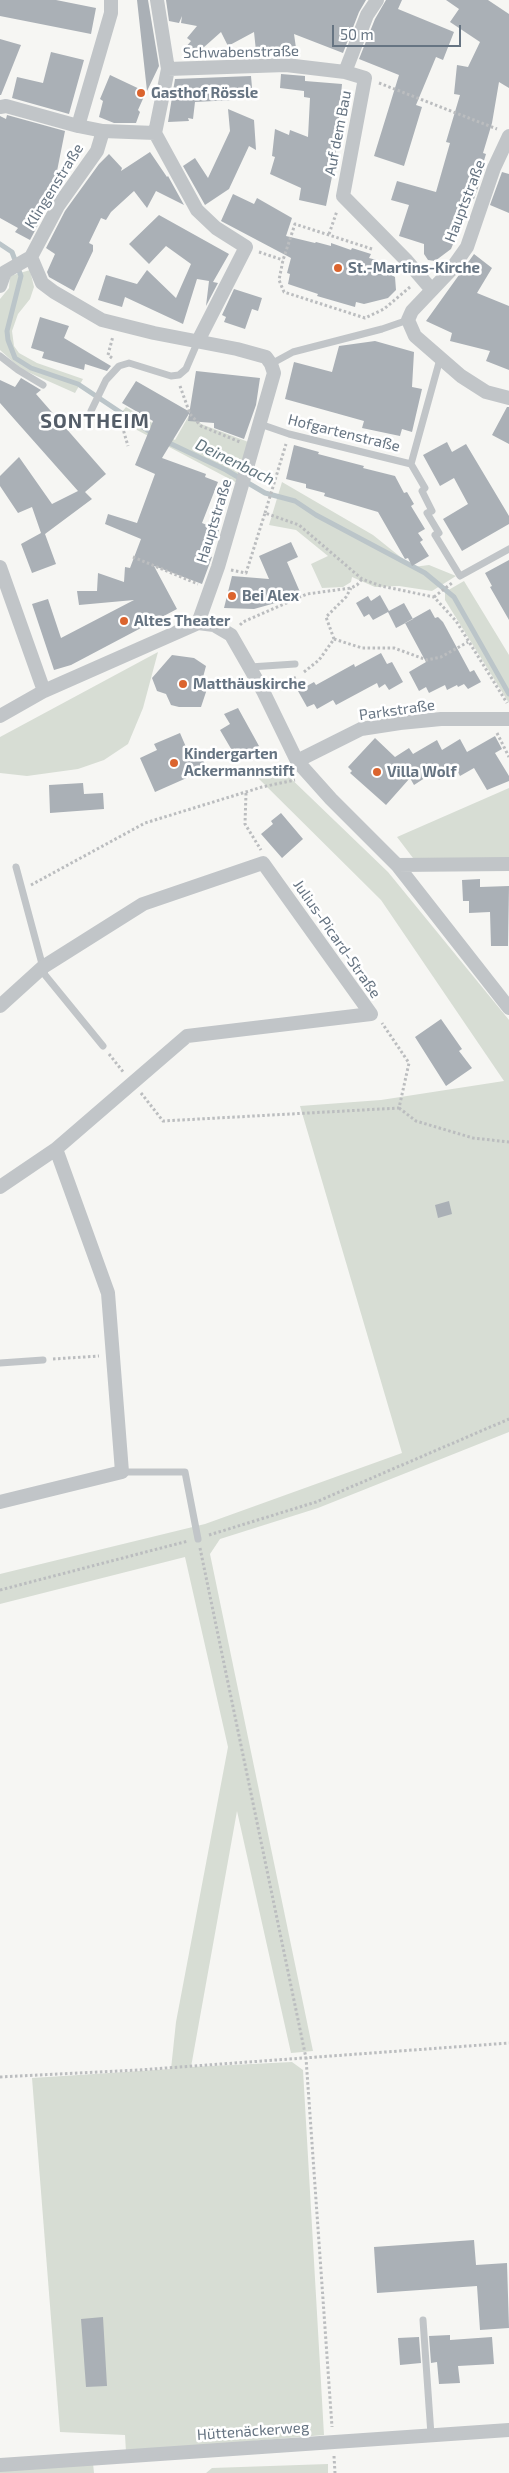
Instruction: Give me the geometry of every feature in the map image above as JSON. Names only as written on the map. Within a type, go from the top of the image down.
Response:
[{"type":"street","name":"Klingenstraße","points":[[78,126],[111,14],[111,0]]},
{"type":"street","points":[[156,0],[168,69],[155,133],[197,210],[216,228],[246,247],[198,341]]},
{"type":"street","name":"Auf dem Bau","points":[[377,0],[367,15],[345,72],[365,78],[343,196],[407,261],[431,289]]},
{"type":"street","name":"Schwabenstraße","points":[[168,69],[286,65],[345,72]]},
{"type":"street","points":[[0,107],[6,106],[102,131],[155,133]]},
{"type":"street","name":"Klingenstraße","points":[[31,257],[58,206],[96,151],[102,131]]},
{"type":"street","name":"Hauptstraße","points":[[408,320],[412,311],[450,271],[467,247],[505,133]]},
{"type":"street","points":[[2,279],[31,257],[42,283],[102,320],[266,357],[271,364]]},
{"type":"street","points":[[408,320],[414,336],[461,376],[486,392],[509,398]]},
{"type":"street","name":"Hauptstraße","points":[[198,623],[218,567],[260,424],[274,373],[271,364]]},
{"type":"street","points":[[0,567],[44,691]]},
{"type":"street","points":[[0,716],[44,691],[198,623],[214,625],[231,635],[263,691],[297,761],[331,799],[397,865],[509,1008]]},
{"type":"street","name":"Parkstraße","points":[[297,761],[361,730],[400,723],[441,719],[509,719]]},
{"type":"street","points":[[0,1006],[43,967],[143,904],[263,863]]},
{"type":"street","name":"Julius-Picard-Straße","points":[[0,1187],[56,1149],[187,1036],[370,1014],[263,863]]},
{"type":"street","points":[[397,865],[509,864]]},
{"type":"street","points":[[0,1502],[122,1472],[108,1293],[56,1149]]},
{"type":"street","name":"Hüttenäckerweg","points":[[0,2465],[509,2430]]},
{"type":"lane","points":[[271,364],[293,352],[382,329],[408,320]]},
{"type":"lane","points":[[91,411],[106,380],[119,366],[129,363],[171,376],[179,375],[186,369],[198,341]]},
{"type":"lane","points":[[0,356],[18,370],[43,384]]},
{"type":"lane","points":[[411,464],[440,359]]},
{"type":"lane","name":"Hofgartenstraße","points":[[260,424],[289,434],[411,464],[425,488],[422,491],[432,511],[427,513],[439,533],[435,535],[460,576]]},
{"type":"lane","points":[[460,576],[509,549]]},
{"type":"lane","points":[[250,667],[295,664]]},
{"type":"lane","points":[[16,867],[45,975],[102,1046]]},
{"type":"lane","points":[[0,1363],[42,1360]]},
{"type":"lane","points":[[122,1472],[185,1472],[198,1539]]},
{"type":"lane","points":[[423,2320],[431,2436]]},
{"type":"path","points":[[365,78],[423,98],[505,133]]},
{"type":"path","points":[[329,234],[343,196]]},
{"type":"path","points":[[381,252],[295,224],[282,260],[279,280],[284,292],[365,318],[384,309],[420,278]]},
{"type":"path","points":[[269,256],[282,260]]},
{"type":"path","points":[[116,324],[108,355],[119,366]]},
{"type":"path","points":[[179,375],[181,392],[187,407],[201,426],[244,443],[251,452]]},
{"type":"path","points":[[91,411],[121,422],[128,446]]},
{"type":"path","points":[[218,567],[246,573],[289,434]]},
{"type":"path","points":[[265,513],[299,526],[362,579],[381,586],[434,597],[456,622],[509,706]]},
{"type":"path","points":[[133,557],[210,589]]},
{"type":"path","points":[[434,597],[460,576]]},
{"type":"path","points":[[231,635],[243,622],[307,594],[351,588],[362,579]]},
{"type":"path","points":[[334,639],[326,617],[346,597],[351,588]]},
{"type":"path","points":[[334,639],[362,648],[394,648],[427,660],[441,657],[468,642]]},
{"type":"path","points":[[263,691],[300,676],[319,660],[334,639]]},
{"type":"path","points":[[490,720],[509,757]]},
{"type":"path","points":[[22,890],[145,823],[246,792],[293,781]]},
{"type":"path","points":[[246,792],[245,824],[262,852],[263,863]]},
{"type":"path","points":[[370,1014],[383,1023],[409,1063],[399,1108]]},
{"type":"path","points":[[102,1046],[163,1121],[399,1108],[416,1122],[473,1138],[509,1142]]},
{"type":"path","points":[[42,1360],[113,1355]]},
{"type":"path","points":[[0,1590],[132,1554],[198,1539],[316,1502],[509,1419]]},
{"type":"path","points":[[198,1539],[306,2058],[335,2473]]},
{"type":"path","points":[[0,2077],[139,2070],[509,2043]]},
{"type":"shaded area","points":[[30,270],[34,287],[30,299],[18,314],[12,331],[14,346],[19,353],[37,363],[83,379],[75,393],[21,369],[0,350],[0,299],[9,288],[10,276]]},
{"type":"shaded area","points":[[126,407],[154,424],[152,428],[175,440],[191,412],[201,424],[251,443],[239,484],[137,430],[121,413]]},
{"type":"shaded area","points":[[282,482],[373,535],[413,567],[429,565],[456,576],[432,591],[399,586],[375,587],[352,577],[351,582],[343,587],[322,588],[311,564],[328,556],[296,530],[269,525]]},
{"type":"shaded area","points":[[464,581],[509,655],[509,703],[445,600],[445,592]]},
{"type":"shaded area","points":[[158,652],[143,708],[128,744],[104,760],[78,769],[27,776],[0,773],[0,737]]},
{"type":"shaded area","points":[[282,770],[388,872],[509,1020],[509,1432],[318,1508],[220,1539],[210,1554],[313,2051],[291,2053],[237,1811],[191,2067],[292,2062],[303,2070],[324,2435],[126,2452],[125,2435],[60,2432],[32,2078],[171,2069],[176,2022],[228,1747],[185,1557],[0,1604],[0,1574],[205,1524],[402,1453],[300,1106],[381,1100],[504,1081],[381,900],[258,778]]},
{"type":"shaded area","points":[[509,788],[509,858],[413,858],[397,837]]},
{"type":"shaded area","points":[[93,2463],[94,2473],[0,2473],[0,2469]]},
{"type":"shaded area","points":[[328,2464],[328,2473],[206,2473],[212,2468]]},
{"type":"building","points":[[0,0],[56,0],[96,8],[91,34],[0,16]]},
{"type":"building","points":[[137,0],[148,0],[159,66],[147,91]]},
{"type":"building","points":[[166,0],[366,0],[359,12],[343,53],[294,34],[296,48],[256,51],[254,32],[228,46],[221,32],[194,56],[185,48],[191,41],[187,38],[197,26],[181,23],[182,16],[179,23],[169,21]]},
{"type":"building","points":[[386,0],[402,0],[398,9],[454,32],[443,60],[436,57],[416,105],[422,107],[404,166],[374,156],[399,75],[359,59],[375,19]]},
{"type":"building","points":[[446,0],[488,0],[509,14],[509,88],[499,82],[492,123],[483,153],[486,154],[483,164],[486,165],[474,199],[472,198],[451,249],[435,261],[428,260],[424,254],[424,244],[399,236],[409,205],[391,200],[397,181],[436,192],[450,143],[446,142],[460,95],[454,94],[457,65],[468,67],[480,42],[450,22],[459,9]]},
{"type":"building","points":[[0,39],[21,45],[1,95],[0,95]]},
{"type":"building","points":[[51,52],[84,60],[69,114],[12,98],[17,77],[43,83]]},
{"type":"building","points":[[281,74],[305,76],[305,81],[342,84],[335,162],[326,206],[299,200],[301,188],[270,174],[275,157],[272,156],[275,129],[289,135],[290,130],[308,137],[310,98],[304,97],[304,91],[280,88]]},
{"type":"building","points":[[110,75],[146,92],[138,110],[140,112],[136,123],[114,123],[99,117],[103,101],[100,99]]},
{"type":"building","points":[[251,76],[253,99],[195,102],[193,119],[188,118],[189,121],[168,122],[175,79]]},
{"type":"building","points":[[228,109],[254,120],[256,150],[249,146],[229,189],[205,205],[183,166],[195,158],[208,178],[230,131]]},
{"type":"building","points":[[7,115],[65,131],[57,171],[65,174],[30,240],[15,232],[18,228],[0,218],[0,116],[6,119]]},
{"type":"building","points":[[150,152],[168,176],[184,205],[156,191],[147,208],[134,191],[111,212],[106,220],[101,218],[89,243],[93,245],[93,251],[74,291],[49,277],[47,272],[55,254],[46,248],[65,211],[99,164],[109,154],[122,168],[121,171]]},
{"type":"building","points":[[502,172],[509,174],[509,213],[490,205]]},
{"type":"building","name":"St.-Martins-Kirche","points":[[233,194],[254,204],[257,198],[292,218],[286,236],[331,246],[331,243],[351,250],[352,248],[371,254],[369,258],[388,263],[386,272],[395,277],[396,290],[388,298],[364,304],[356,302],[355,307],[317,296],[318,294],[288,284],[290,274],[287,273],[291,258],[221,221]]},
{"type":"building","points":[[159,215],[229,254],[213,282],[218,283],[206,306],[209,281],[197,279],[183,324],[125,297],[122,307],[98,300],[106,275],[137,284],[147,270],[176,298],[191,264],[166,246],[149,264],[129,244]]},
{"type":"building","points":[[474,254],[492,268],[477,293],[509,306],[509,370],[486,361],[490,351],[450,341],[452,333],[426,321]]},
{"type":"building","points":[[234,289],[262,298],[258,311],[252,309],[245,329],[224,322],[226,317],[222,315]]},
{"type":"building","points":[[40,317],[69,326],[64,338],[111,366],[107,371],[85,364],[84,370],[42,358],[44,352],[31,348]]},
{"type":"building","points":[[375,341],[414,352],[412,387],[422,389],[412,432],[402,429],[400,436],[362,428],[364,421],[285,399],[294,362],[332,372],[339,346]]},
{"type":"building","points":[[196,371],[260,378],[256,405],[244,439],[214,428],[214,423],[188,421]]},
{"type":"building","points":[[21,378],[41,390],[36,394],[106,474],[85,492],[92,499],[45,534],[56,564],[32,573],[21,544],[41,533],[32,507],[18,513],[0,486],[0,476],[19,457],[52,504],[78,491],[0,403],[0,380],[15,387]]},
{"type":"building","points":[[136,381],[190,412],[162,458],[206,474],[205,477],[218,482],[202,523],[219,530],[209,556],[212,557],[202,584],[154,566],[177,609],[71,665],[54,670],[32,604],[48,599],[61,638],[134,600],[79,605],[77,591],[97,591],[98,573],[124,582],[125,567],[130,568],[141,539],[105,524],[108,514],[137,523],[155,474],[135,465],[153,421],[122,403]]},
{"type":"building","points":[[507,407],[509,407],[509,444],[492,435]]},
{"type":"building","points":[[447,442],[452,452],[466,444],[509,516],[509,524],[462,551],[443,519],[468,504],[454,478],[440,486],[423,455]]},
{"type":"building","points":[[294,445],[319,452],[318,454],[364,466],[363,468],[395,476],[404,493],[407,492],[414,504],[411,506],[425,529],[418,533],[423,540],[420,542],[429,556],[412,566],[408,558],[405,559],[378,512],[324,496],[325,493],[306,488],[306,484],[286,479]]},
{"type":"building","points":[[291,542],[298,557],[287,562],[300,592],[279,602],[254,609],[224,608],[232,576],[269,579],[259,556]]},
{"type":"building","points":[[509,560],[509,620],[490,587],[492,586],[485,573]]},
{"type":"building","points":[[380,595],[389,611],[404,603],[413,619],[396,628],[388,612],[373,620],[369,614],[364,617],[356,603],[368,596],[371,601]]},
{"type":"building","points":[[430,609],[435,618],[438,617],[443,622],[470,672],[474,670],[481,682],[468,689],[464,684],[447,690],[445,685],[429,693],[426,687],[419,691],[409,672],[426,662],[405,623]]},
{"type":"building","points":[[381,653],[387,664],[392,662],[403,682],[389,690],[385,684],[379,688],[377,683],[336,705],[333,700],[317,709],[314,704],[307,707],[298,691],[314,682],[316,685],[354,664],[355,667]]},
{"type":"building","name":"Matthäuskirche","points":[[172,655],[194,658],[206,666],[202,681],[209,683],[201,707],[171,705],[166,694],[157,691],[152,678]]},
{"type":"building","points":[[238,708],[259,746],[237,759],[220,730],[230,724],[224,714]]},
{"type":"building","name":"Kindergarten Ackermannstift","points":[[180,733],[189,754],[199,750],[207,769],[155,792],[140,758],[157,750],[154,744]]},
{"type":"building","points":[[495,736],[502,749],[495,753],[509,776],[509,781],[487,790],[474,768],[460,776],[457,770],[439,780],[434,772],[414,785],[410,778],[386,805],[350,773],[352,771],[348,767],[375,738],[395,757],[409,748],[413,754],[437,740],[442,750],[460,739],[467,752]]},
{"type":"building","points":[[83,783],[84,794],[103,793],[104,809],[50,813],[49,785]]},
{"type":"building","points":[[281,813],[303,839],[282,858],[261,834],[273,824],[271,821]]},
{"type":"building","points":[[480,879],[480,887],[509,886],[508,946],[491,946],[490,912],[469,913],[469,901],[463,901],[462,880]]},
{"type":"building","points":[[441,1019],[462,1049],[459,1051],[472,1068],[446,1086],[415,1037]]},
{"type":"building","points":[[449,1201],[452,1214],[438,1218],[435,1205]]},
{"type":"building","points":[[474,2240],[476,2265],[507,2263],[509,2328],[480,2330],[477,2286],[377,2293],[374,2247]]},
{"type":"building","points":[[103,2317],[107,2386],[86,2387],[81,2319]]},
{"type":"building","points":[[450,2335],[450,2340],[492,2337],[494,2364],[458,2366],[460,2383],[439,2384],[437,2362],[431,2363],[429,2336]]},
{"type":"building","points":[[419,2337],[421,2363],[400,2365],[398,2338]]},
{"type":"waterway","name":"Deinenbach","points":[[0,244],[12,252],[21,276],[7,331],[8,340],[15,358],[31,368],[78,384],[153,434]]},
{"type":"waterway","name":"Deinenbach","points":[[165,441],[226,470],[265,493],[295,501],[316,515],[425,573],[454,597],[509,694]]},
{"type":"place","name":"Gasthof Rössle","points":[[141,93]]},
{"type":"place","name":"St.-Martins-Kirche","points":[[338,268]]},
{"type":"place","name":"Bei Alex","points":[[232,596]]},
{"type":"place","name":"Altes Theater","points":[[124,621]]},
{"type":"place","name":"Matthäuskirche","points":[[183,684]]},
{"type":"place","name":"Kindergarten Ackermannstift","points":[[174,763]]},
{"type":"place","name":"Villa Wolf","points":[[377,772]]},
{"type":"district","name":"SONTHEIM","points":[[95,421]]}]
